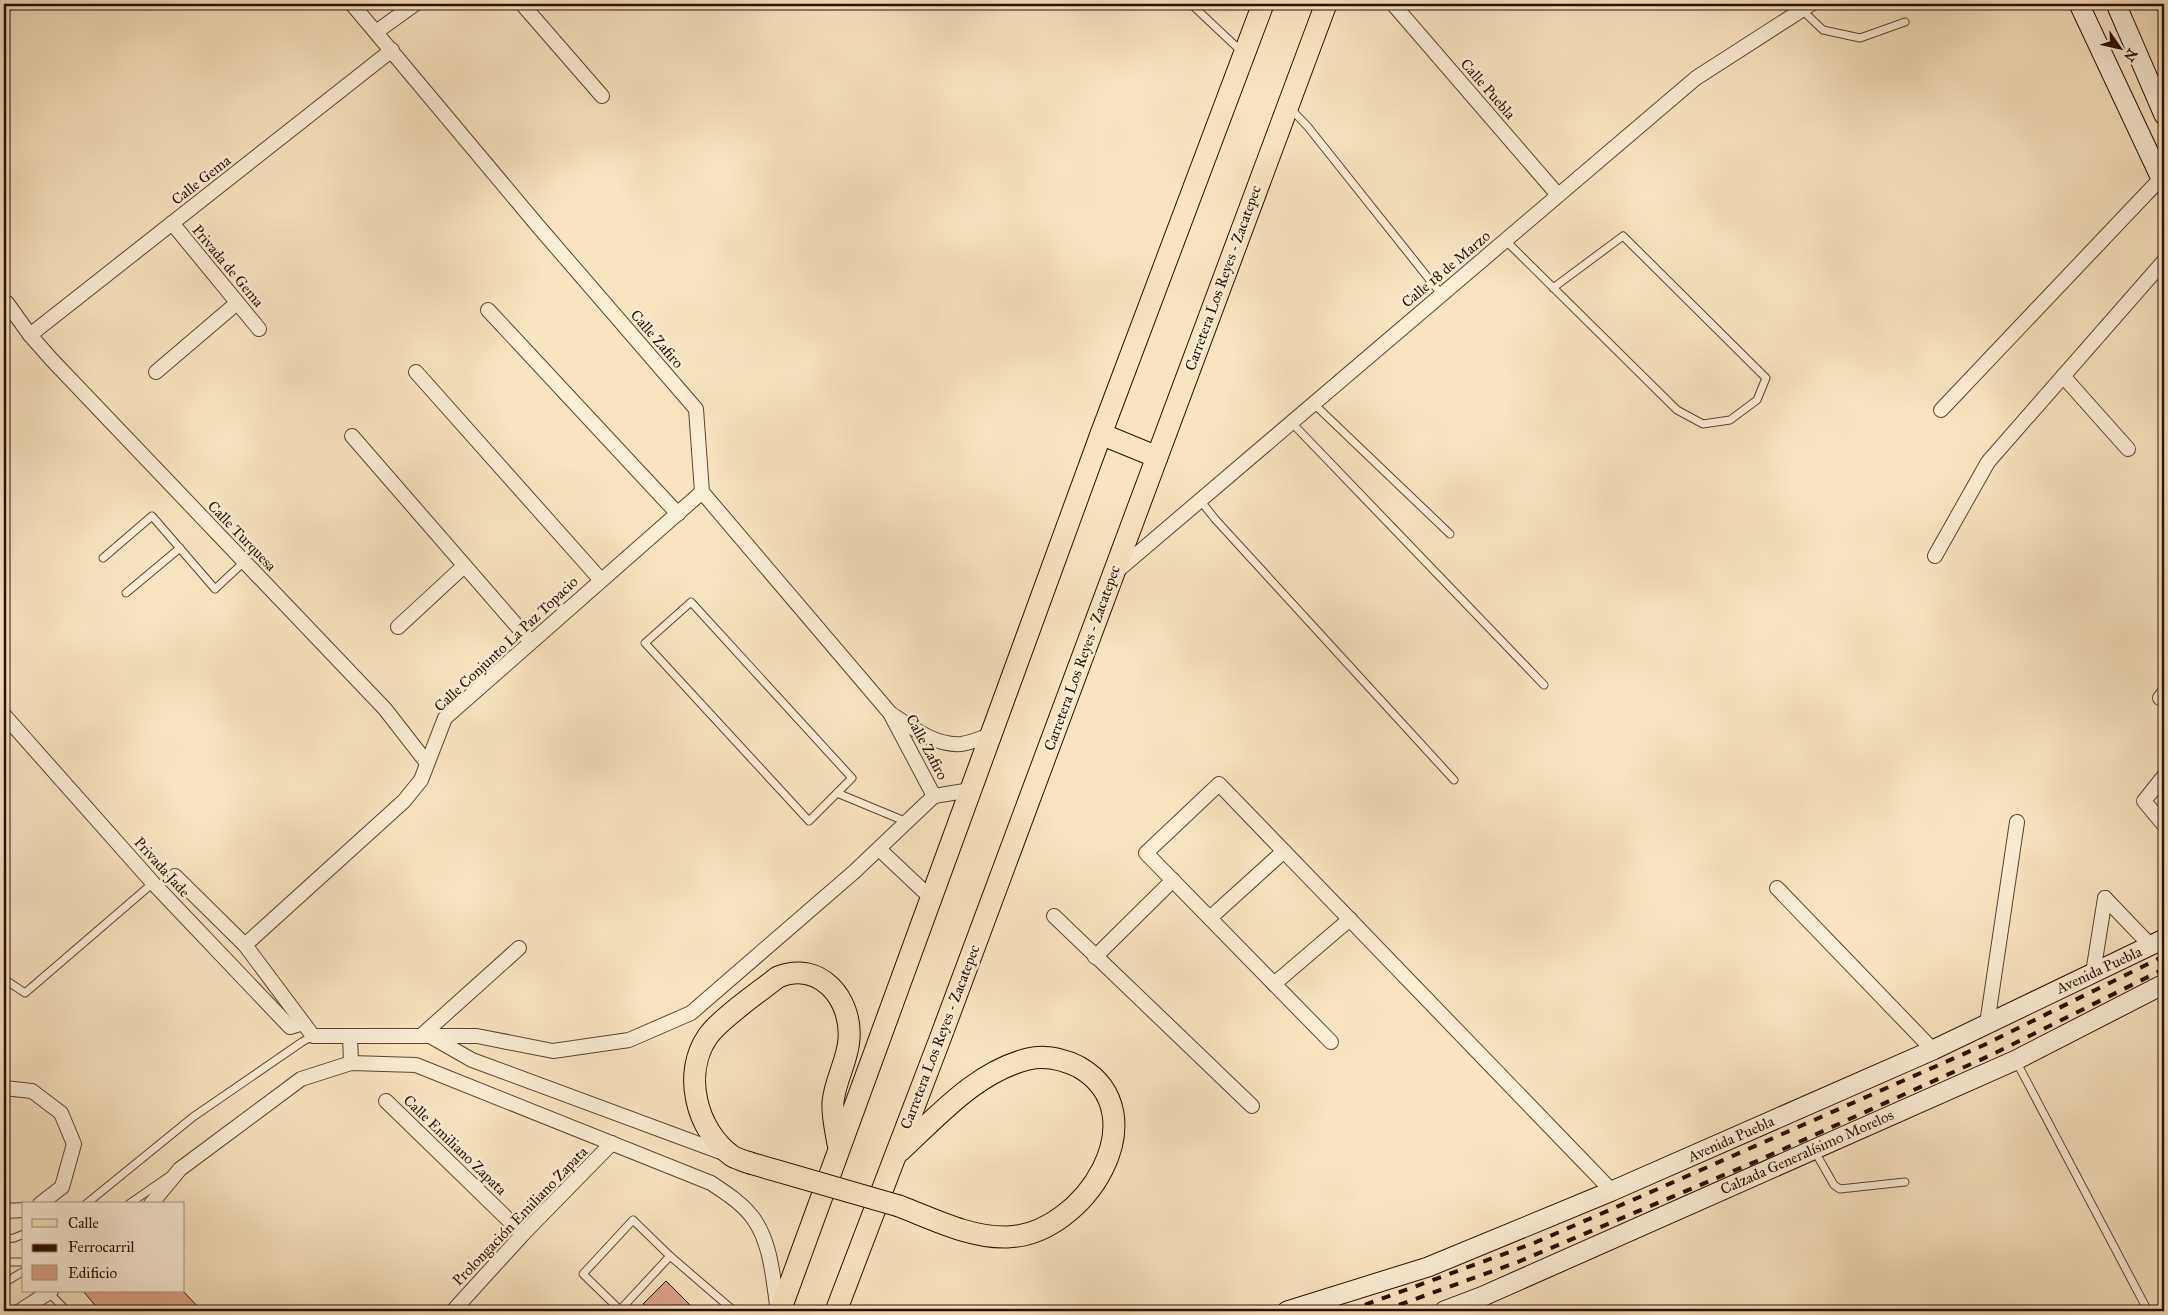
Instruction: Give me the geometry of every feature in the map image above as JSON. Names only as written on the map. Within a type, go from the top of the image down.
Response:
[{"type":"main road","points":[[779,1311],[1101,434],[1263,4]]},
{"type":"main road","name":"Carretera Los Reyes - Zacatepec","points":[[836,1311],[1326,4]]},
{"type":"main road","points":[[2079,4],[2163,179]]},
{"type":"main road","points":[[2116,4],[2164,115]]},
{"type":"main road","points":[[1101,434],[1157,457]]},
{"type":"main road","name":"Avenida Puebla","points":[[1287,1311],[1428,1267],[1612,1191],[1933,1050],[2157,942]]},
{"type":"main road","points":[[838,1148],[833,1105],[837,1081],[850,1041],[847,1018],[840,999],[829,985],[809,974],[796,972],[778,977],[713,1029],[702,1047],[697,1060],[695,1088],[702,1115],[716,1138],[742,1160],[899,1206],[975,1234],[1007,1237],[1022,1236],[1044,1228],[1080,1203],[1098,1180],[1109,1152],[1113,1127],[1112,1116],[1102,1089],[1082,1070],[1054,1058],[1032,1058],[1000,1070],[971,1087],[896,1154]]},
{"type":"main road","name":"Calzada Generalísimo Morelos","points":[[1445,1311],[2016,1060],[2164,984]]},
{"type":"street","name":"Calle Zafiro","points":[[352,4],[538,226],[696,409],[702,492],[890,713],[934,796]]},
{"type":"street","points":[[376,32],[415,4]]},
{"type":"street","points":[[522,4],[602,96]]},
{"type":"street","name":"Calle Puebla","points":[[1393,4],[1558,195]]},
{"type":"street","name":"Calle 18 de Marzo","points":[[1113,574],[1696,78],[1807,7]]},
{"type":"street","name":"Calle Gema","points":[[30,335],[392,50]]},
{"type":"street","points":[[1941,410],[2163,179]]},
{"type":"street","name":"Privada de Gema","points":[[172,224],[259,329]]},
{"type":"street","points":[[1935,556],[1988,462],[2164,261]]},
{"type":"street","name":"Calle Turquesa","points":[[7,303],[30,335],[385,709],[427,763]]},
{"type":"street","points":[[156,372],[237,303]]},
{"type":"street","points":[[488,310],[678,514]]},
{"type":"street","points":[[416,372],[600,579]]},
{"type":"street","points":[[2063,376],[2128,449]]},
{"type":"street","points":[[352,436],[530,641]]},
{"type":"street","name":"Calle Conjunto La Paz Topacio","points":[[245,945],[404,800],[422,780],[445,718],[600,579],[702,492]]},
{"type":"street","points":[[398,627],[464,566]]},
{"type":"street","name":"Calle Zafiro","points":[[890,713],[933,740],[944,743],[962,744],[991,735]]},
{"type":"street","name":"Privada Jade","points":[[4,715],[153,882],[290,1027],[303,1023]]},
{"type":"street","points":[[2164,776],[2144,801],[2164,825]]},
{"type":"street","points":[[1331,1042],[1146,853],[1219,784],[1612,1191]]},
{"type":"street","points":[[175,876],[245,945],[313,1036],[477,1036],[553,1051],[628,1040],[690,1013],[879,848],[934,796],[971,790]]},
{"type":"street","points":[[1987,1024],[2017,822]]},
{"type":"street","points":[[879,848],[931,898]]},
{"type":"street","points":[[1210,918],[1284,851]]},
{"type":"street","points":[[1096,958],[1173,880]]},
{"type":"street","points":[[1777,888],[1933,1050]]},
{"type":"street","points":[[2092,974],[2105,898],[2157,942]]},
{"type":"street","points":[[1054,916],[1252,1106]]},
{"type":"street","points":[[1274,984],[1350,919]]},
{"type":"street","points":[[425,1036],[519,948]]},
{"type":"street","points":[[350,1036],[351,1063]]},
{"type":"street","points":[[425,1036],[472,1060],[742,1160]]},
{"type":"street","points":[[153,1202],[180,1169],[301,1078],[351,1063],[416,1065],[711,1183],[736,1200],[753,1218],[763,1236],[770,1258],[779,1311]]},
{"type":"street","points":[[4,1088],[32,1091],[61,1113],[74,1144],[62,1187],[43,1202]]},
{"type":"street","name":"Calle Emiliano Zapata","points":[[386,1100],[522,1234]]},
{"type":"street","name":"Prolongación Emiliano Zapata","points":[[452,1311],[522,1234],[612,1143]]},
{"type":"street","points":[[4,1211],[22,1210]]},
{"type":"street","points":[[20,1311],[50,1292]]},
{"type":"lane","points":[[1191,4],[1244,54]]},
{"type":"lane","points":[[1807,7],[1823,30],[1860,38],[1905,22]]},
{"type":"lane","points":[[1288,106],[1308,127],[1441,294]]},
{"type":"lane","points":[[1505,240],[1553,288],[1676,410],[1703,424],[1730,420],[1757,400],[1766,378],[1623,236],[1553,288]]},
{"type":"lane","points":[[1314,404],[1450,534]]},
{"type":"lane","points":[[1291,422],[1544,685]]},
{"type":"lane","points":[[1200,500],[1214,519],[1454,780]]},
{"type":"lane","points":[[104,558],[152,516],[215,589],[244,562]]},
{"type":"lane","points":[[126,593],[180,548]]},
{"type":"lane","points":[[691,602],[852,778],[836,793],[809,821],[645,643],[691,602]]},
{"type":"lane","points":[[836,793],[907,822]]},
{"type":"lane","points":[[4,979],[25,993],[153,882]]},
{"type":"lane","points":[[88,1202],[193,1117],[313,1036]]},
{"type":"lane","points":[[2016,1060],[2148,1311]]},
{"type":"lane","points":[[1813,1150],[1834,1185],[1840,1189],[1905,1182]]},
{"type":"lane","points":[[132,1202],[180,1169]]},
{"type":"lane","points":[[670,1256],[621,1311],[583,1274],[633,1220],[670,1256],[734,1311]]},
{"type":"lane","points":[[4,1238],[14,1238],[22,1235]]},
{"type":"lane","points":[[4,1262],[22,1262]]},
{"type":"lane","points":[[4,1283],[22,1272]]},
{"type":"lane","points":[[50,1292],[67,1311]]},
{"type":"building","points":[[666,1281],[696,1311],[650,1311],[643,1304]]},
{"type":"building","points":[[84,1292],[184,1292],[202,1311],[100,1311]]},
{"type":"railway","points":[[1348,1311],[1534,1243],[1984,1045],[2164,956]]},
{"type":"railway","points":[[1382,1311],[1518,1262],[1757,1161],[1991,1055],[2164,969]]}]
